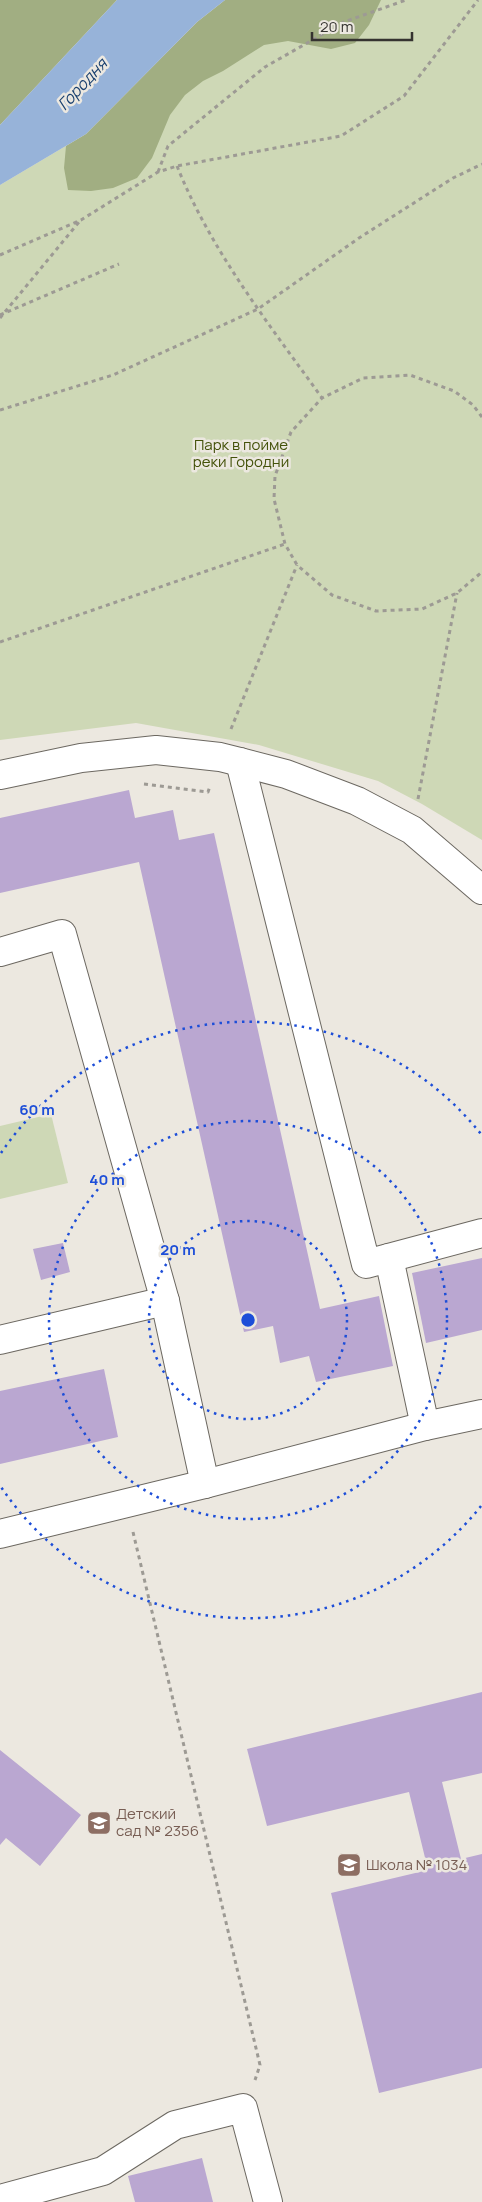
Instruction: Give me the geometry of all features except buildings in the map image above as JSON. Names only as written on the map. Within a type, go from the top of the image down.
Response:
[{"type":"street","points":[[0,775],[81,758],[156,750],[220,757],[286,774],[357,801],[412,830],[454,864],[482,890]]},
{"type":"street","points":[[240,762],[366,1264],[482,1233]]},
{"type":"street","points":[[0,952],[62,934],[165,1301],[205,1484]]},
{"type":"street","points":[[389,1258],[426,1426]]},
{"type":"street","points":[[0,1340],[165,1301]]},
{"type":"street","points":[[0,1534],[205,1484],[426,1426],[482,1414]]},
{"type":"street","points":[[0,2199],[104,2171],[175,2125],[244,2108],[268,2202]]},
{"type":"path","points":[[158,172],[168,146],[265,66],[344,22],[406,0]]},
{"type":"path","points":[[0,255],[81,220],[158,172],[177,166],[341,136],[404,96],[478,0]]},
{"type":"path","points":[[0,410],[113,376],[258,309],[359,238],[453,178],[482,164]]},
{"type":"path","points":[[177,166],[189,196],[246,294],[322,398]]},
{"type":"path","points":[[1,316],[81,220]]},
{"type":"path","points":[[1,316],[119,264]]},
{"type":"path","points":[[482,417],[473,405],[454,391],[410,375],[364,378],[322,398],[291,432],[275,476],[274,500],[285,544],[297,564],[332,595],[376,611],[422,609],[457,593],[482,572]]},
{"type":"path","points":[[0,642],[285,544]]},
{"type":"path","points":[[229,735],[297,564]]},
{"type":"path","points":[[417,807],[457,593]]},
{"type":"path","points":[[126,1503],[260,2065],[244,2108]]},
{"type":"green space","points":[[0,0],[117,0],[0,125]]},
{"type":"green space","name":"Парк в пойме реки Городни","points":[[225,0],[482,0],[482,840],[422,804],[378,781],[259,745],[136,723],[0,740],[0,185],[86,134]]},
{"type":"green space","points":[[225,0],[381,0],[369,25],[355,43],[331,49],[288,41],[264,45],[223,71],[203,81],[185,95],[170,115],[152,158],[137,178],[113,188],[91,191],[68,190],[64,168],[66,146],[86,134],[197,22]]},
{"type":"green space","points":[[51,1114],[68,1183],[0,1199],[0,1126]]},
{"type":"water","name":"Городня","points":[[117,0],[225,0],[197,22],[86,134],[0,185],[0,125]]},
{"type":"place","name":"Детский сад № 2356","points":[[99,1823]]},
{"type":"place","name":"Школа № 1034","points":[[349,1865]]}]
